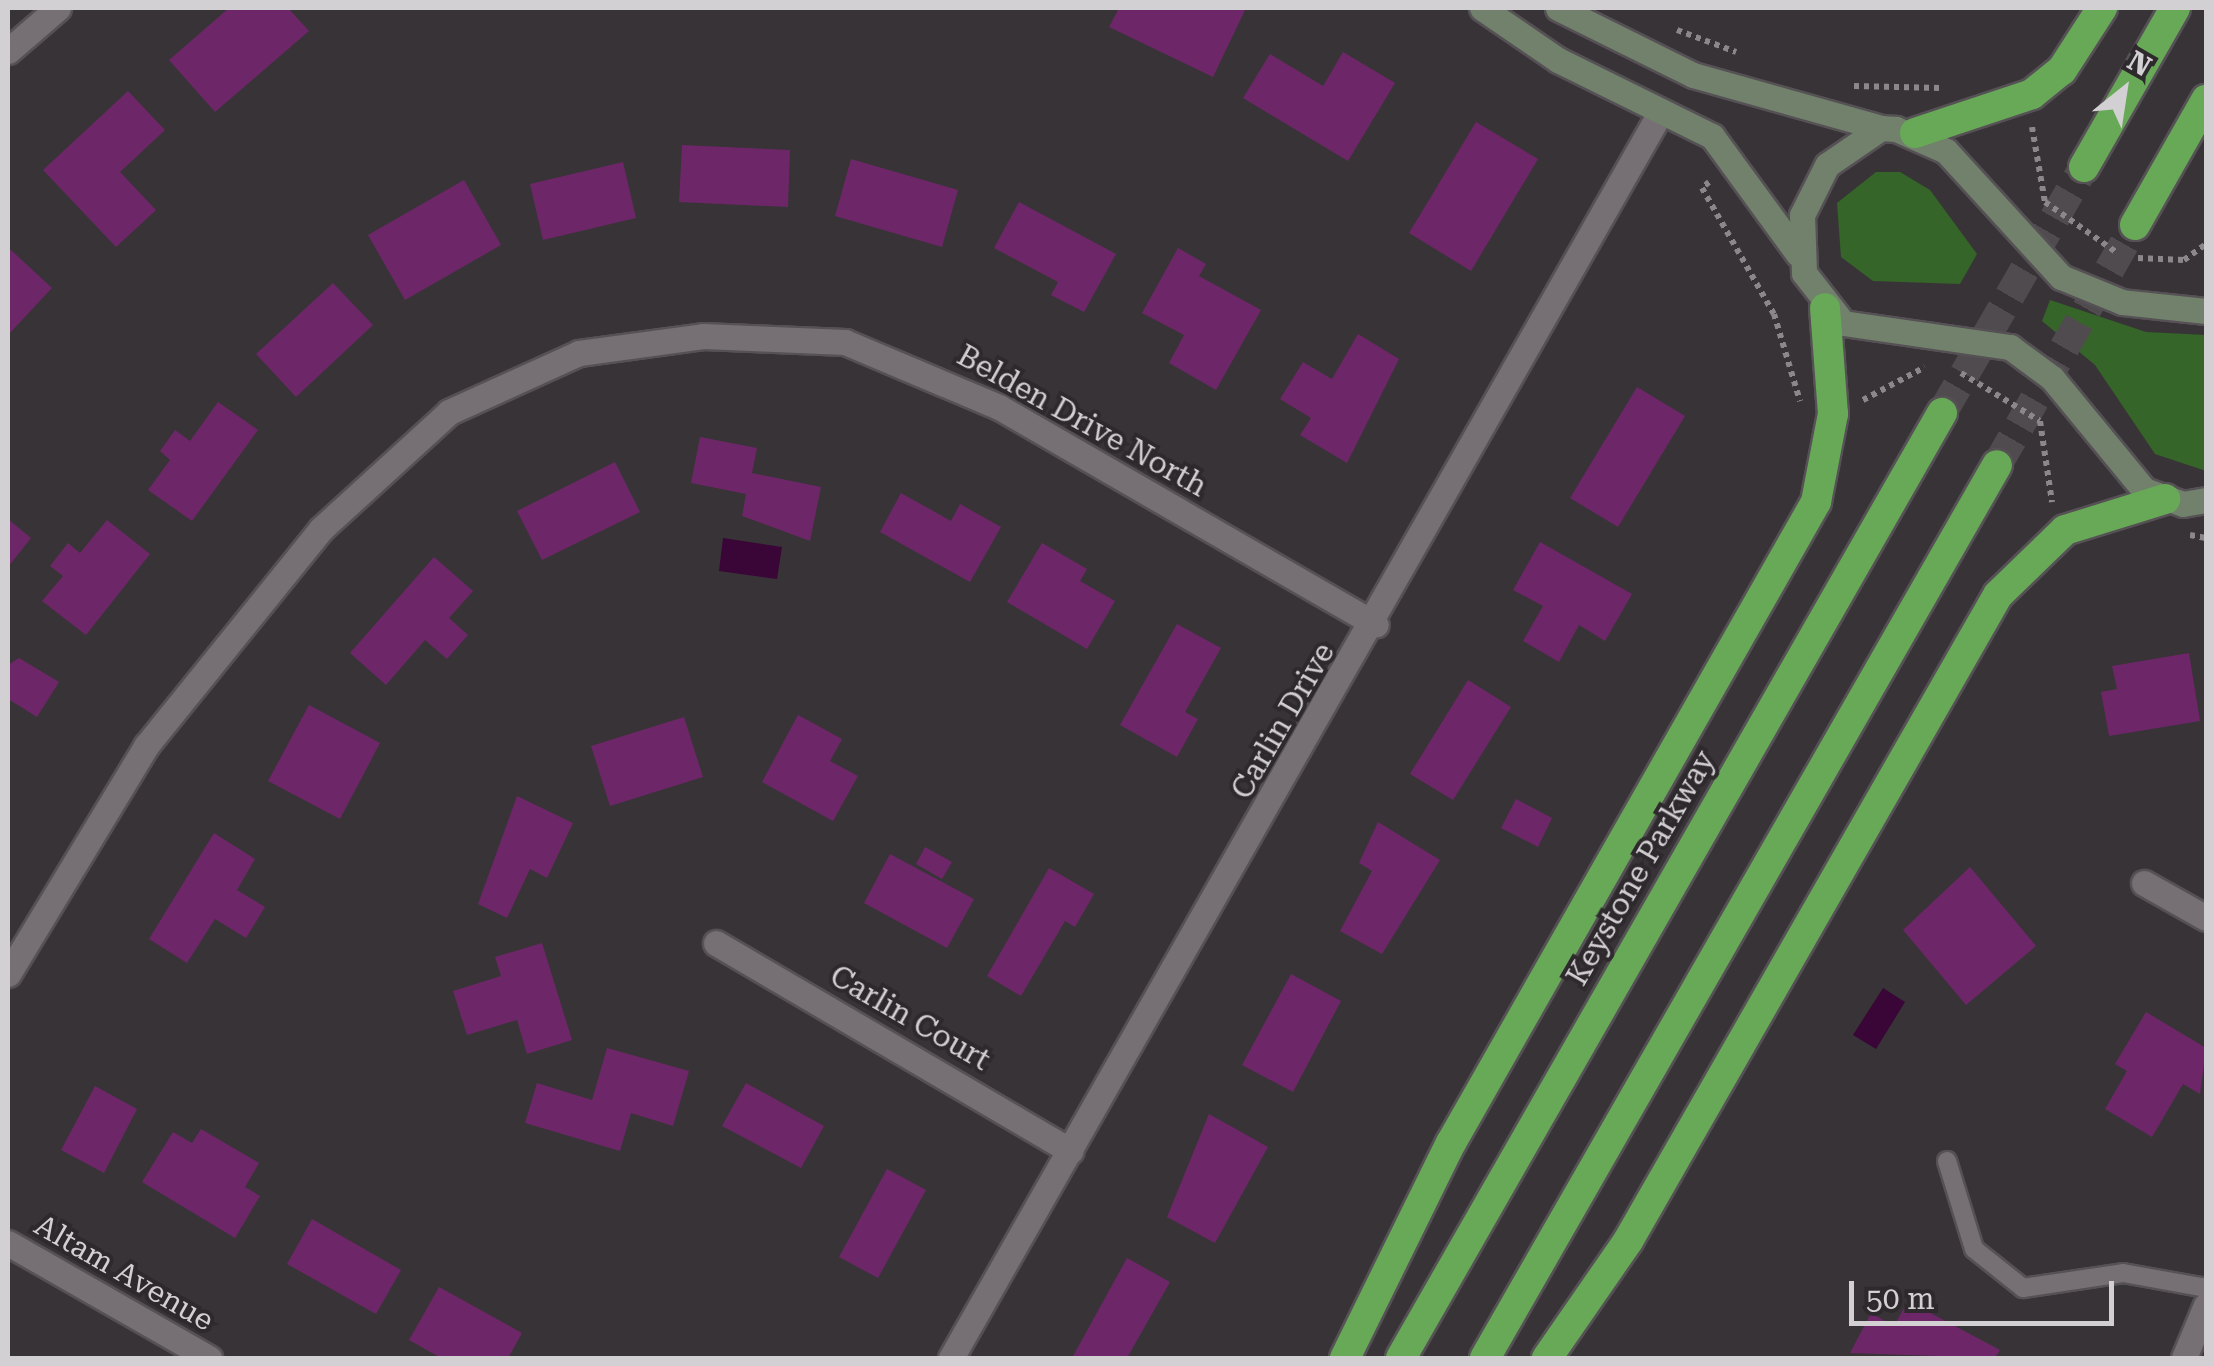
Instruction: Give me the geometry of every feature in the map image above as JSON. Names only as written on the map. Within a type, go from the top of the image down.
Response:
[{"type":"highway","points":[[1915,133],[2032,94],[2062,70],[2102,8]]},
{"type":"highway","points":[[2084,167],[2175,8]]},
{"type":"highway","points":[[2135,225],[2206,100]]},
{"type":"highway","points":[[1345,1358],[1451,1143],[1816,502],[1833,414],[1824,308]]},
{"type":"highway","name":"Keystone Parkway","points":[[1401,1358],[1942,413]]},
{"type":"highway","points":[[1485,1358],[1996,465]]},
{"type":"highway","points":[[1547,1358],[1628,1241],[1998,595],[2065,530],[2165,499]]},
{"type":"main road","points":[[1482,8],[1558,60],[1696,126],[1734,160],[1798,254],[1824,308],[1864,332],[1967,335],[2010,347],[2052,378],[2131,479],[2165,499],[2205,501]]},
{"type":"main road","points":[[1558,8],[1693,75],[1881,128],[1915,133],[1946,151],[2061,277],[2122,302],[2206,311]]},
{"type":"main road","points":[[1798,254],[1813,186],[1849,146],[1881,128]]},
{"type":"street","points":[[8,51],[58,8]]},
{"type":"street","name":"Carlin Drive","points":[[951,1358],[1376,625],[1661,111]]},
{"type":"street","name":"Belden Drive North","points":[[8,974],[146,746],[321,529],[450,412],[580,353],[703,336],[844,342],[998,407],[1376,625]]},
{"type":"street","points":[[2144,883],[2206,918]]},
{"type":"street","name":"Carlin Court","points":[[716,942],[1070,1151]]},
{"type":"street","name":"Altam Avenue","points":[[8,1244],[209,1358]]},
{"type":"street","points":[[2184,1358],[2206,1305]]},
{"type":"lane","points":[[1946,1161],[1974,1249],[1998,1276],[2023,1288],[2122,1274],[2206,1288]]},
{"type":"path","points":[[1668,26],[1756,60]]},
{"type":"path","points":[[1835,82],[1955,86]]},
{"type":"path","points":[[2029,120],[2039,142],[2036,187],[2080,234],[2163,261],[2206,244]]},
{"type":"path","points":[[1702,188],[1774,314],[1794,396],[1812,404]]},
{"type":"green space","points":[[1876,172],[1900,172],[1930,190],[1977,254],[1960,284],[1873,281],[1841,257],[1837,203]]},
{"type":"green space","points":[[2050,300],[2146,332],[2206,335],[2206,471],[2155,454],[2095,365],[2042,321]]},
{"type":"shaded area","points":[[723,538],[782,547],[777,579],[719,571]]},
{"type":"shaded area","points":[[1883,988],[1905,1002],[1876,1049],[1853,1035]]},
{"type":"building","points":[[229,8],[288,8],[309,31],[215,112],[169,60]]},
{"type":"building","points":[[1119,8],[1246,8],[1213,77],[1109,27]]},
{"type":"building","points":[[1343,52],[1395,83],[1348,161],[1243,98],[1270,54],[1323,86]]},
{"type":"building","points":[[128,91],[165,130],[120,172],[156,210],[116,247],[43,170]]},
{"type":"building","points":[[1476,122],[1538,159],[1471,271],[1409,233]]},
{"type":"building","points":[[682,145],[790,150],[788,207],[679,202]]},
{"type":"building","points":[[851,159],[958,190],[942,247],[835,216]]},
{"type":"building","points":[[623,162],[636,218],[543,240],[530,184]]},
{"type":"building","points":[[464,180],[501,245],[405,300],[368,235]]},
{"type":"building","points":[[1019,202],[1116,254],[1084,312],[1051,295],[1058,282],[994,248]]},
{"type":"building","points":[[1178,248],[1206,264],[1199,276],[1261,310],[1216,390],[1169,363],[1184,335],[1142,313]]},
{"type":"building","points":[[11,250],[52,288],[8,335],[8,253]]},
{"type":"building","points":[[333,283],[373,325],[296,397],[256,354]]},
{"type":"building","points":[[1358,334],[1399,359],[1347,463],[1300,435],[1311,418],[1280,399],[1303,362],[1332,379]]},
{"type":"building","points":[[1637,387],[1685,416],[1618,527],[1570,498]]},
{"type":"building","points":[[218,402],[258,430],[192,521],[148,490],[170,460],[160,451],[175,430],[190,441]]},
{"type":"building","points":[[700,437],[757,448],[752,473],[821,487],[810,541],[742,516],[746,494],[691,483]]},
{"type":"building","points":[[615,462],[640,512],[542,560],[517,511]]},
{"type":"building","points":[[901,493],[951,521],[960,504],[1001,527],[970,582],[880,532]]},
{"type":"building","points":[[8,519],[31,538],[8,567]]},
{"type":"building","points":[[107,520],[150,554],[86,635],[42,601],[63,576],[50,566],[68,543],[80,553]]},
{"type":"building","points":[[1540,542],[1632,594],[1605,641],[1579,625],[1559,662],[1523,641],[1543,606],[1513,590]]},
{"type":"building","points":[[1042,543],[1087,569],[1080,581],[1115,601],[1087,649],[1007,602]]},
{"type":"building","points":[[434,557],[473,591],[449,618],[468,635],[447,659],[425,640],[386,685],[350,653]]},
{"type":"building","points":[[1177,624],[1221,648],[1185,712],[1198,719],[1177,757],[1120,725]]},
{"type":"building","points":[[2189,653],[2200,721],[2109,736],[2101,692],[2117,689],[2112,666]]},
{"type":"building","points":[[19,658],[59,682],[37,717],[8,699],[8,665]]},
{"type":"building","points":[[1468,680],[1511,707],[1453,800],[1410,774]]},
{"type":"building","points":[[309,705],[380,743],[340,819],[268,781]]},
{"type":"building","points":[[798,715],[842,739],[830,761],[858,776],[833,821],[762,782]]},
{"type":"building","points":[[684,717],[703,777],[610,806],[591,746]]},
{"type":"building","points":[[517,796],[573,823],[547,878],[530,869],[507,918],[478,904]]},
{"type":"building","points":[[1516,799],[1552,818],[1538,847],[1501,828]]},
{"type":"building","points":[[1378,822],[1440,860],[1382,954],[1340,931],[1372,871],[1359,863]]},
{"type":"building","points":[[214,833],[255,859],[237,890],[265,907],[246,938],[215,919],[187,963],[149,939]]},
{"type":"building","points":[[925,847],[952,862],[942,879],[916,864]]},
{"type":"building","points":[[890,854],[974,899],[947,948],[864,903]]},
{"type":"building","points":[[1970,867],[2036,946],[1966,1005],[1903,930]]},
{"type":"building","points":[[1049,868],[1094,894],[1075,927],[1065,921],[1021,996],[987,976]]},
{"type":"building","points":[[542,943],[572,1040],[527,1054],[517,1020],[467,1035],[453,991],[501,976],[495,957]]},
{"type":"building","points":[[1291,974],[1341,1001],[1293,1092],[1242,1065]]},
{"type":"building","points":[[2146,1012],[2206,1048],[2200,1094],[2183,1084],[2152,1137],[2105,1109],[2127,1071],[2115,1064]]},
{"type":"building","points":[[607,1048],[689,1071],[673,1126],[631,1113],[620,1151],[525,1123],[537,1083],[592,1100]]},
{"type":"building","points":[[746,1083],[824,1126],[801,1168],[722,1126]]},
{"type":"building","points":[[95,1086],[137,1109],[104,1173],[61,1150]]},
{"type":"building","points":[[1209,1114],[1268,1147],[1215,1243],[1167,1217]]},
{"type":"building","points":[[201,1129],[259,1163],[245,1187],[260,1196],[235,1238],[142,1182],[173,1132],[192,1143]]},
{"type":"building","points":[[887,1169],[926,1190],[878,1278],[839,1257]]},
{"type":"building","points":[[312,1219],[401,1270],[376,1314],[287,1264]]},
{"type":"building","points":[[1127,1258],[1170,1282],[1127,1358],[1072,1358]]},
{"type":"building","points":[[439,1287],[522,1333],[508,1358],[441,1358],[409,1340]]},
{"type":"building","points":[[1908,1301],[2000,1350],[1995,1358],[1850,1353],[1871,1313],[1894,1326]]},
{"type":"tunnel","points":[[1942,413],[2084,167]]},
{"type":"tunnel","points":[[1997,465],[2135,225]]}]
